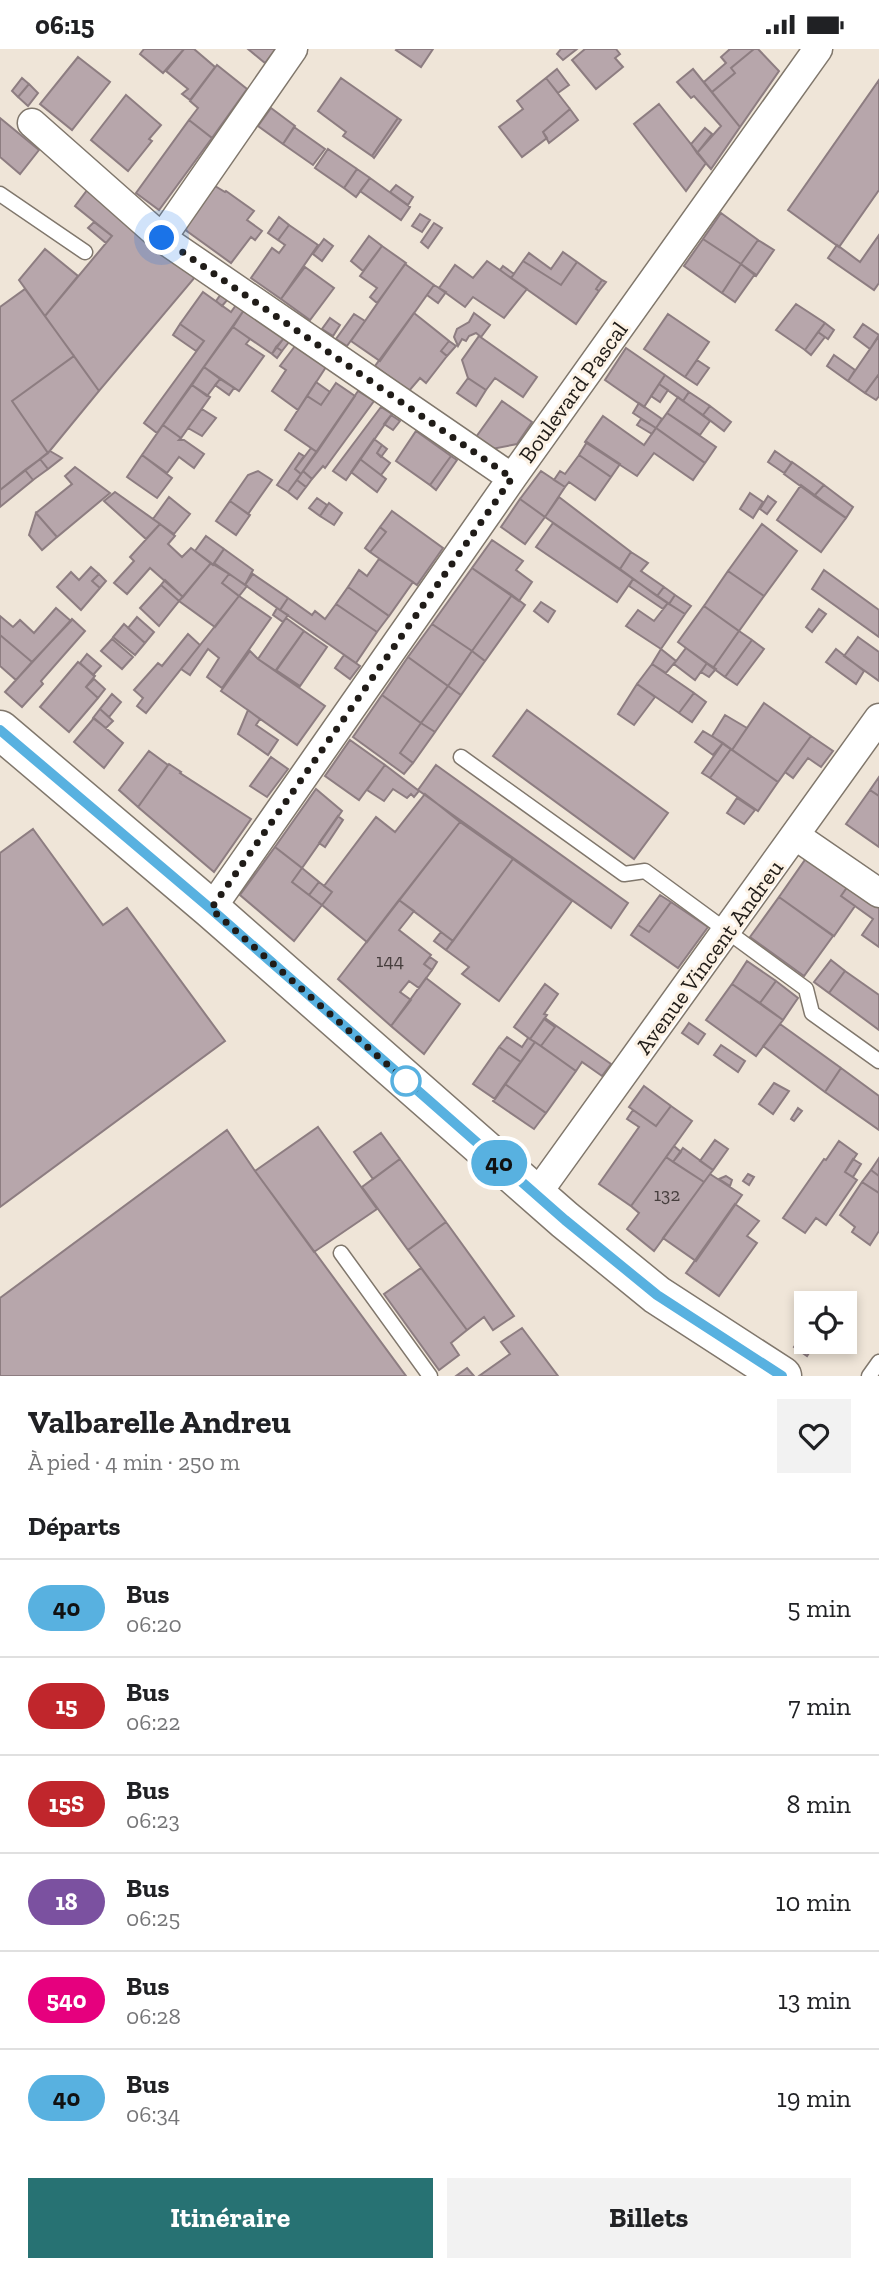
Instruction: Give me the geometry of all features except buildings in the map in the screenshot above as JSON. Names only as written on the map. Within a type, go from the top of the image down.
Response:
[{"type":"street","points":[[162,238],[293,49]]},
{"type":"street","name":"Boulevard Pascal","points":[[211,909],[512,478],[818,49]]},
{"type":"street","points":[[32,123],[162,238],[512,478]]},
{"type":"street","name":"Avenue Vincent Andreu","points":[[536,1195],[879,718]]},
{"type":"street","points":[[0,730],[211,909],[536,1195],[657,1295],[782,1376]]},
{"type":"street","points":[[796,836],[879,893]]},
{"type":"lane","points":[[3,199],[85,252]]},
{"type":"lane","points":[[461,757],[624,874],[645,871],[806,989],[812,1013],[879,1061]]},
{"type":"lane","points":[[341,1253],[430,1376]]},
{"type":"lane","points":[[869,1376],[879,1362]]},
{"type":"bus line","name":"40","points":[[0,730],[211,909],[565,1220],[657,1295],[782,1376]]},
{"type":"route","points":[[162,238],[512,478],[211,909],[415,1089],[406,1081]]}]
